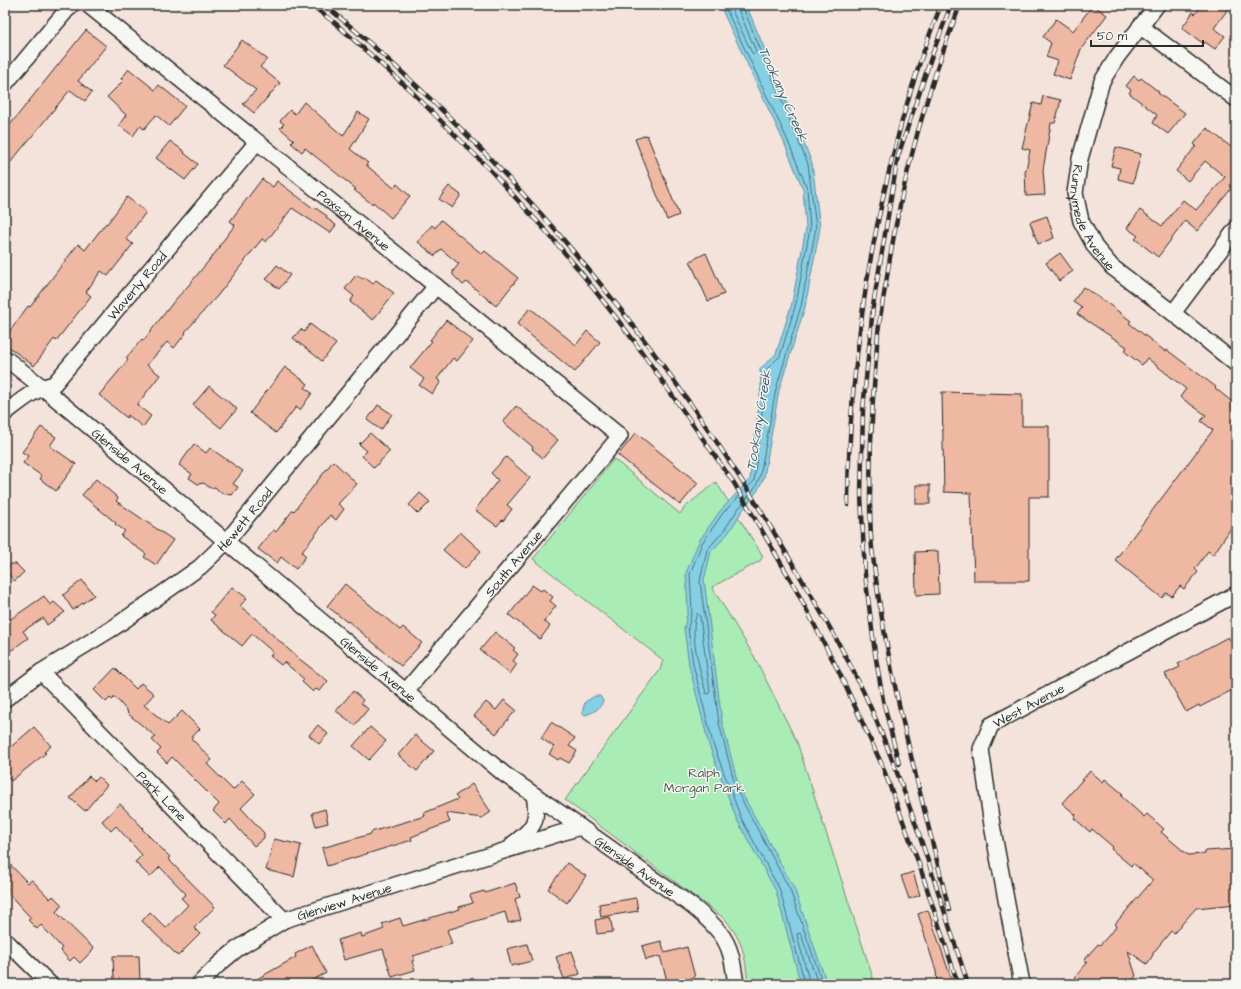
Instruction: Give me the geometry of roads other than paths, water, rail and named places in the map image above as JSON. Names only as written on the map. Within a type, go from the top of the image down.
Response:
[{"type":"street","points":[[5,84],[71,5]]},
{"type":"street","name":"Paxson Avenue","points":[[88,5],[620,436]]},
{"type":"street","name":"Runnymede Avenue","points":[[1157,5],[1117,57],[1102,81],[1080,159],[1075,193],[1082,221],[1096,247],[1112,267],[1173,313],[1236,364]]},
{"type":"street","points":[[1140,26],[1236,99]]},
{"type":"street","name":"Waverly Road","points":[[5,413],[28,395],[42,387],[54,384],[257,142]]},
{"type":"street","points":[[1173,313],[1236,229]]},
{"type":"street","name":"Hewett Road","points":[[5,699],[41,672],[113,628],[200,567],[226,542],[436,286]]},
{"type":"street","name":"Glenside Avenue","points":[[5,358],[42,387],[504,774],[699,911],[727,943],[732,956],[736,984]]},
{"type":"street","name":"South Avenue","points":[[406,691],[620,436]]},
{"type":"street","name":"West Avenue","points":[[1022,984],[992,825],[981,749],[992,725],[1236,594]]},
{"type":"street","name":"Park Lane","points":[[41,672],[284,920]]},
{"type":"street","name":"Glenview Avenue","points":[[506,850],[530,831],[537,809],[534,795]]},
{"type":"street","name":"Glenview Avenue","points":[[199,984],[236,949],[284,920],[580,827]]},
{"type":"street","points":[[5,940],[50,984]]},
{"type":"water","name":"Tookany Creek","points":[[745,5],[747,7],[812,163],[820,228],[805,307],[779,390],[764,477],[758,490],[742,511],[729,532],[711,552],[704,580],[722,722],[739,788],[794,888],[827,984],[802,984],[776,891],[737,820],[709,745],[689,665],[684,628],[688,611],[686,573],[699,541],[720,511],[750,479],[761,387],[760,369],[776,354],[792,303],[806,228],[803,189],[783,140],[722,10],[724,6]]},
{"type":"water","points":[[595,696],[600,696],[603,701],[602,704],[596,710],[585,715],[582,713],[585,702]]},
{"type":"railway","points":[[311,5],[335,23],[410,90],[491,171],[546,231],[579,270],[634,341],[734,483],[792,582],[839,672],[882,765],[919,864],[958,984]]},
{"type":"railway","points":[[325,5],[393,64],[458,126],[520,190],[579,258],[635,328],[688,400],[738,474],[820,611],[864,692],[887,746],[912,813],[968,984]]},
{"type":"railway","points":[[848,505],[851,416],[860,327],[875,234],[907,101],[941,5]]},
{"type":"railway","points":[[899,764],[883,700],[875,653],[865,574],[861,495],[863,410],[873,306],[898,156],[932,55],[951,5]]},
{"type":"railway","points":[[949,910],[896,690],[879,601],[871,541],[870,471],[872,410],[878,333],[892,247],[906,177],[915,142],[947,39],[960,5]]},
{"type":"park label","name":"Ralph Morgan Park","points":[[704,780]]}]
